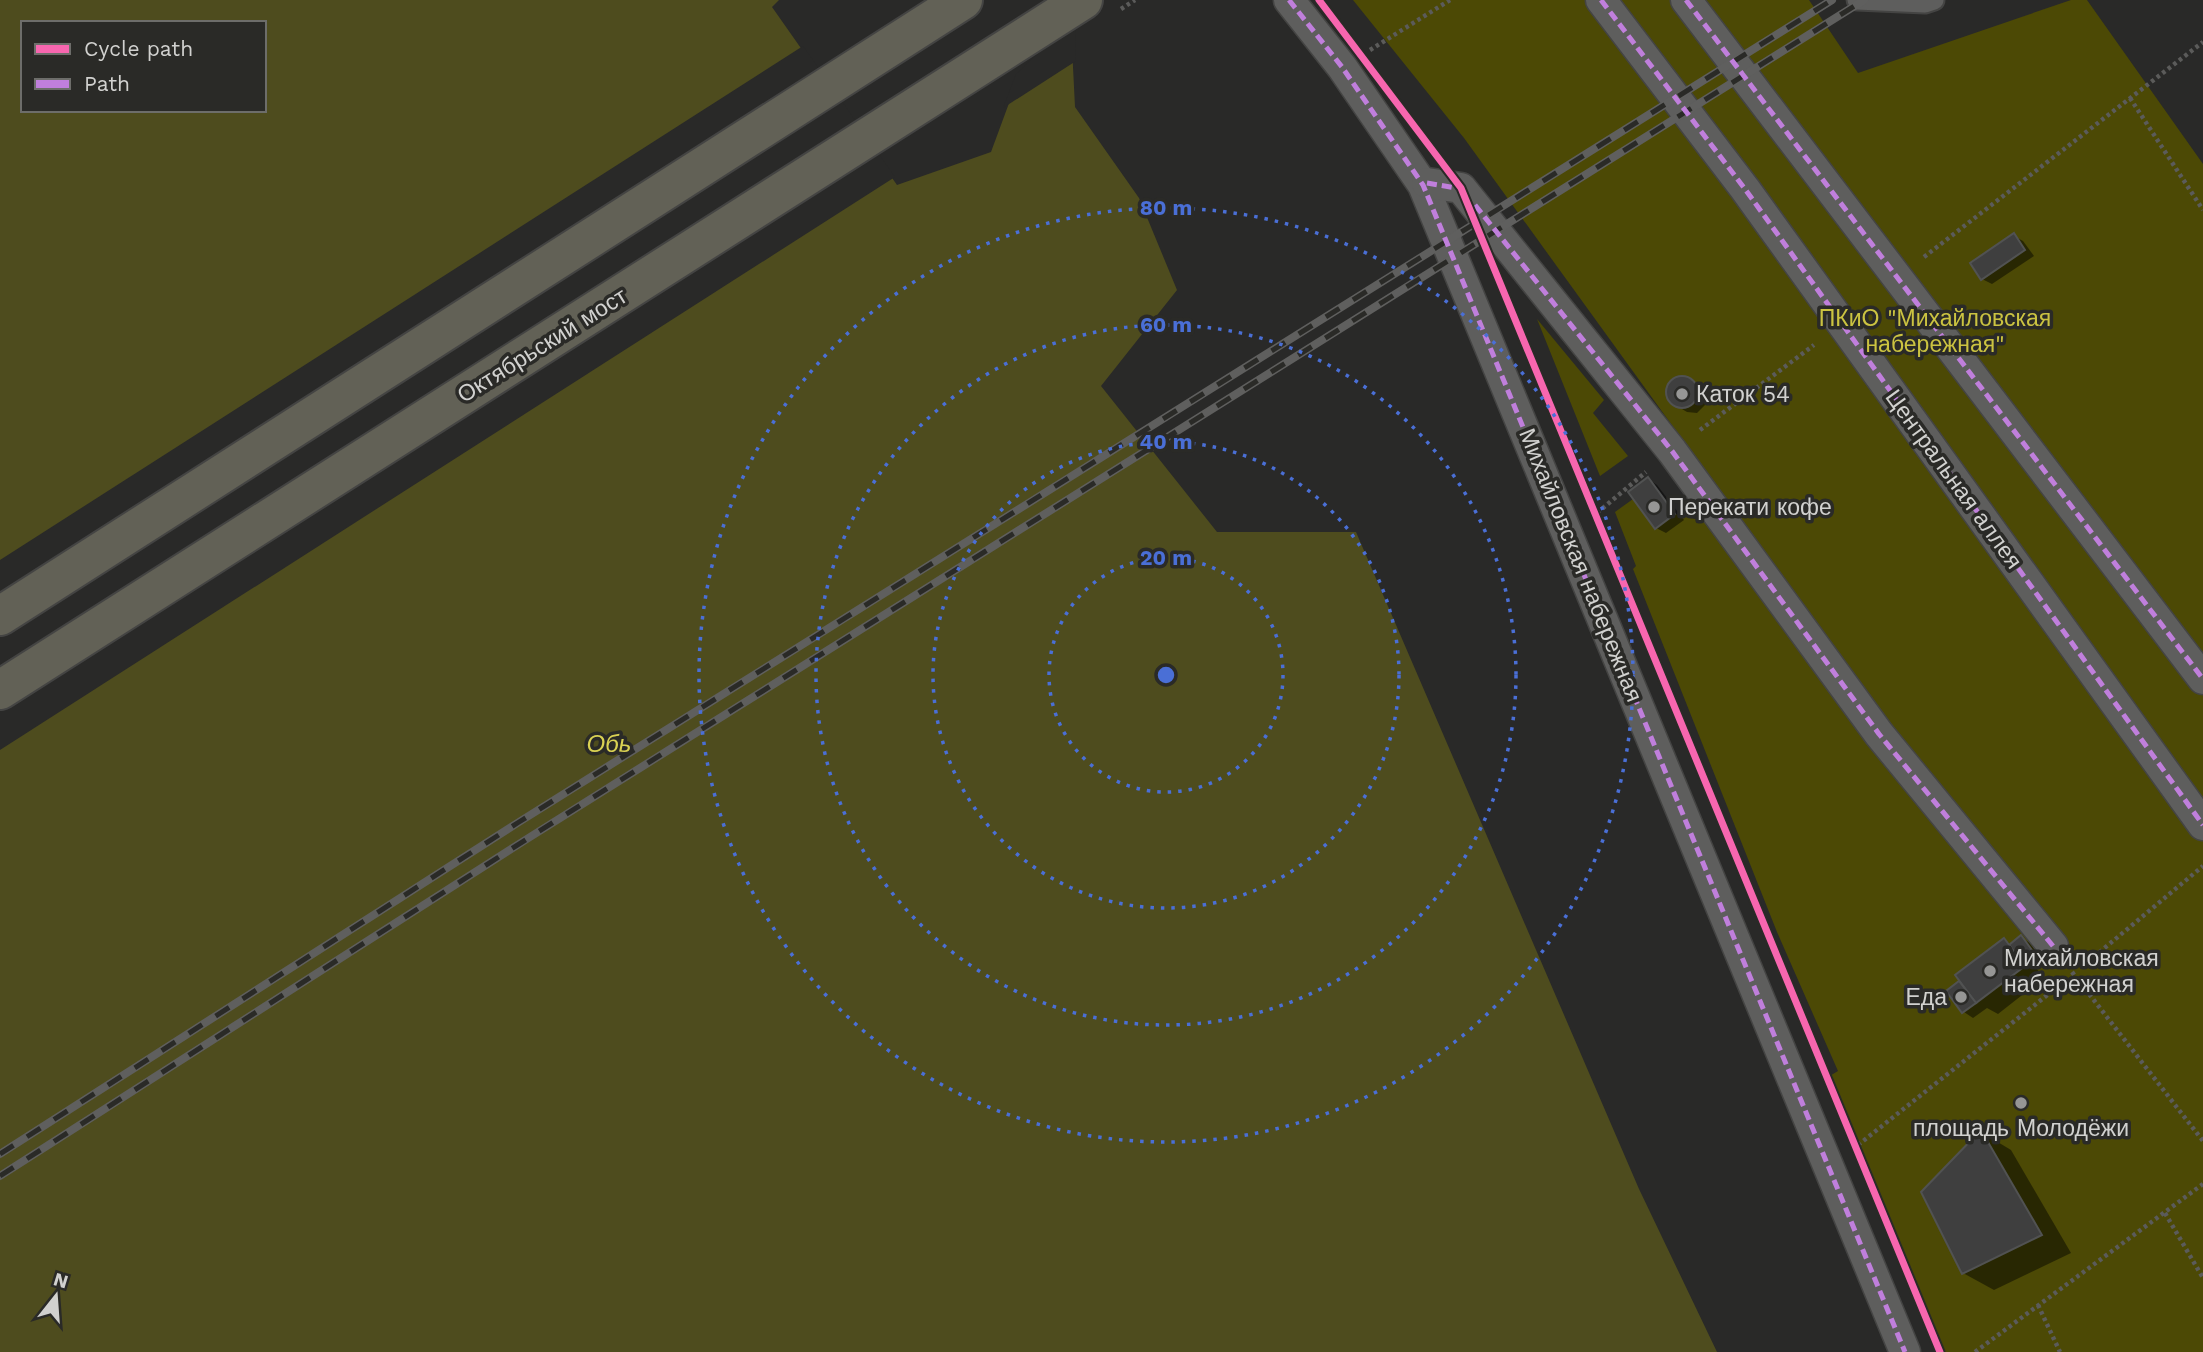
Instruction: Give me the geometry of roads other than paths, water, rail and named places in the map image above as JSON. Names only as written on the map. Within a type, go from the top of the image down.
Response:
[{"type":"main road","points":[[0,616],[963,0]]},
{"type":"main road","name":"Октябрьский мост","points":[[0,690],[1083,0]]},
{"type":"street","name":"Михайловская набережная","points":[[1289,0],[1342,67],[1423,185],[1905,1352]]},
{"type":"street","name":"Центральная аллея","points":[[1601,0],[1745,189],[2203,825]]},
{"type":"street","points":[[1686,0],[2203,679]]},
{"type":"street","points":[[1427,183],[1461,188],[1672,451],[1879,734],[2053,946]]},
{"type":"lane","points":[[1857,0],[1925,3],[1934,0]]},
{"type":"water","name":"Обь","points":[[0,0],[779,0],[772,7],[897,185],[991,152],[1019,76],[1071,27],[1075,107],[1139,198],[1177,290],[1101,386],[1217,532],[1356,532],[1639,1189],[1717,1352],[0,1352]]},
{"type":"railway","points":[[0,1154],[519,822],[1832,0]]},
{"type":"railway","points":[[0,1176],[530,837],[1864,0]]},
{"type":"place","name":"Каток 54","points":[[1682,394]]},
{"type":"place","name":"Перекати кофе","points":[[1654,507]]},
{"type":"place","name":"Михайловская набережная","points":[[1990,971]]},
{"type":"place","name":"Еда","points":[[1961,997]]},
{"type":"place","name":"площадь Молодёжи","points":[[2021,1103]]},
{"type":"park label","name":"ПКиО \"Михайловская набережная\"","points":[[1935,331]]}]
